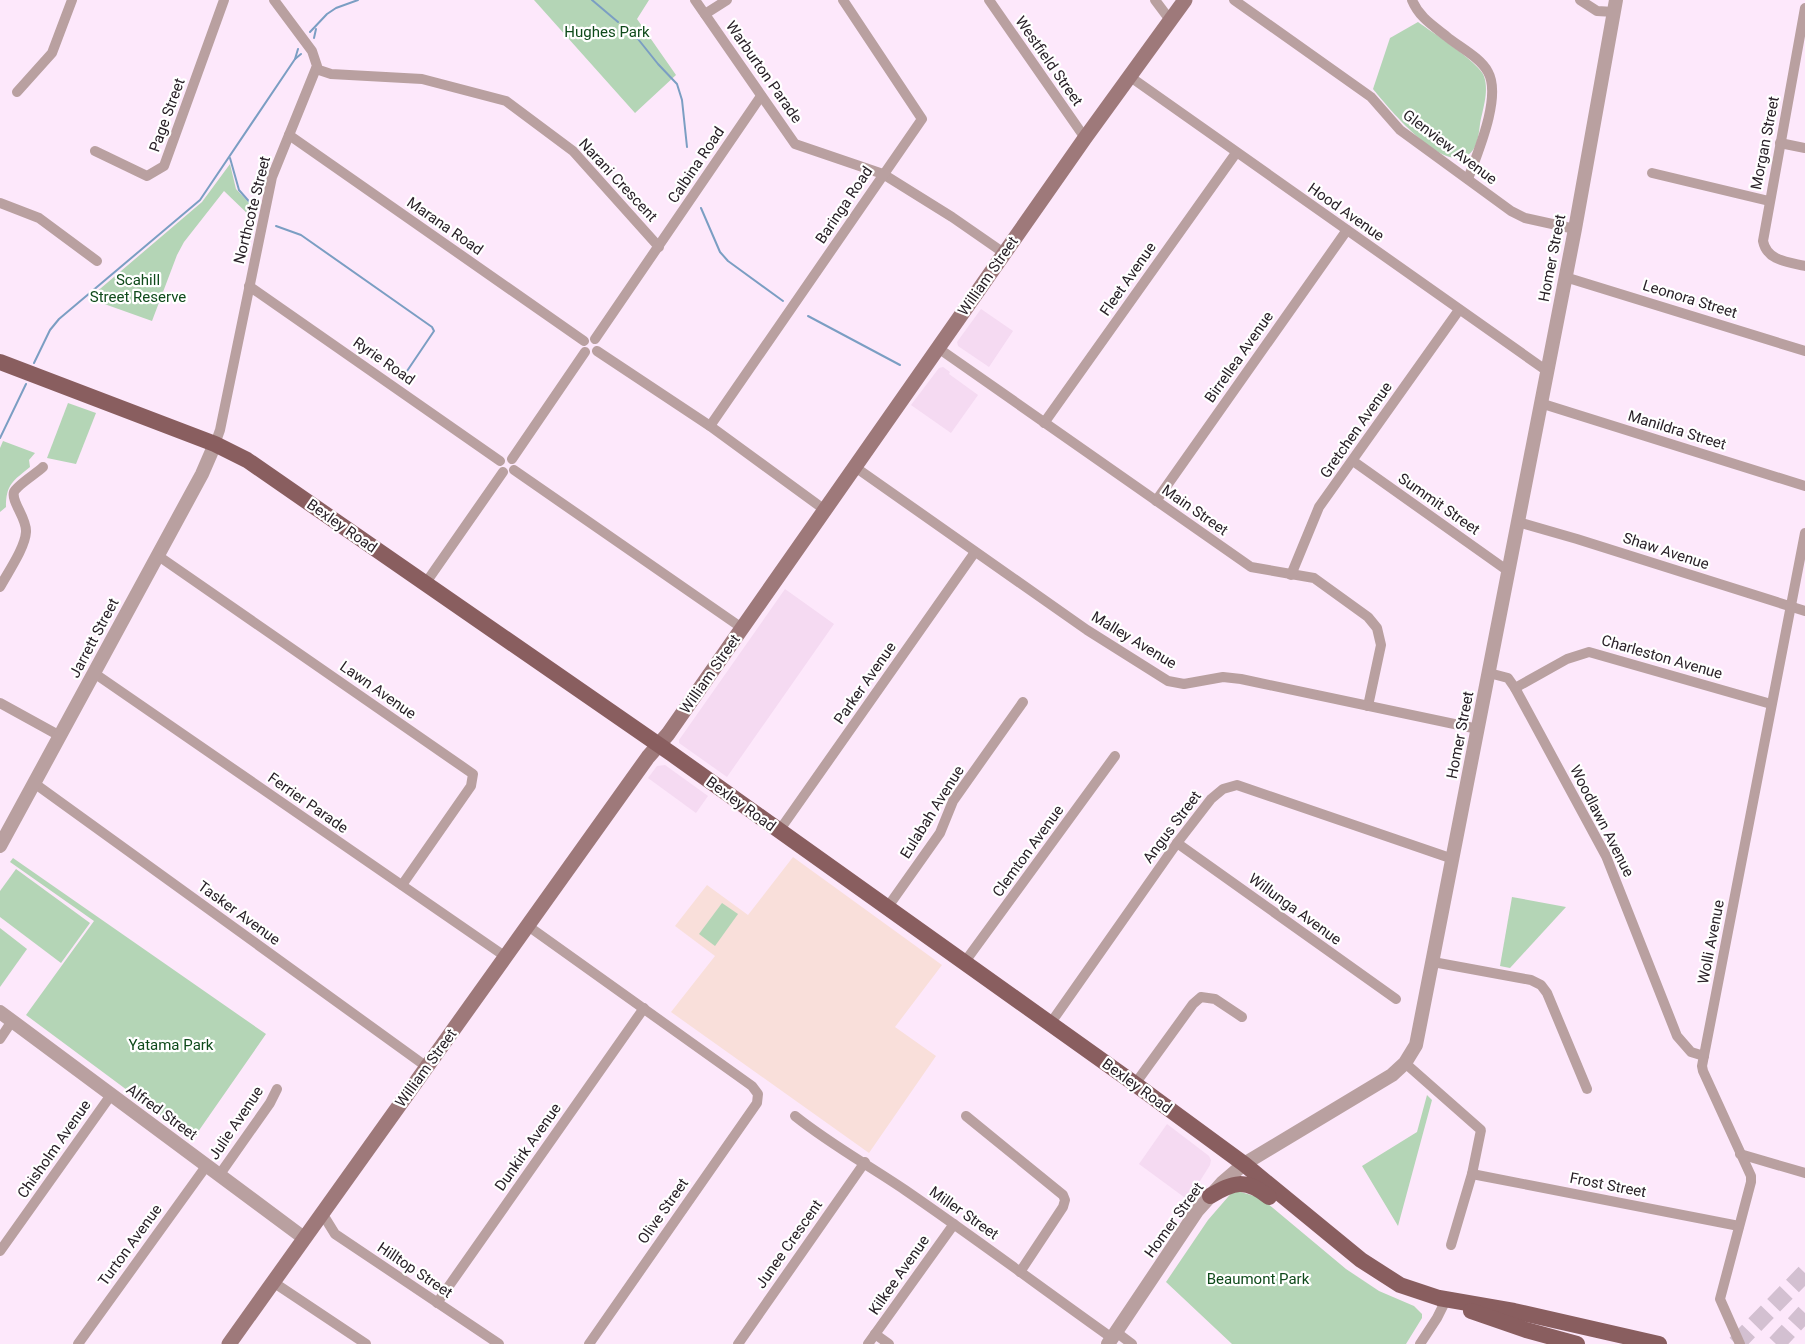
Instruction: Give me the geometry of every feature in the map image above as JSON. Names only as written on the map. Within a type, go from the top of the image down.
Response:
[{"type":"main road","name":"William Street","points":[[229,1344],[742,628],[1085,138],[1185,0]]},
{"type":"main road","name":"Bexley Road","points":[[0,362],[215,444],[247,460],[658,745],[1135,1084],[1244,1164],[1380,1273],[1400,1285],[1495,1320],[1577,1344]]},
{"type":"main road","points":[[1210,1196],[1232,1185],[1248,1184],[1258,1188],[1285,1207],[1302,1212]]},
{"type":"main road","name":"Bexley Road","points":[[1445,1300],[1514,1311],[1659,1344]]},
{"type":"street","points":[[17,92],[52,53],[72,0]]},
{"type":"street","name":"Page Street","points":[[94,151],[147,177],[164,166],[224,0]]},
{"type":"street","points":[[274,0],[312,51],[317,63],[316,69]]},
{"type":"street","name":"Warburton Parade","points":[[695,0],[795,144],[883,174],[1004,253]]},
{"type":"street","points":[[705,14],[726,0]]},
{"type":"street","name":"Baringa Road","points":[[710,426],[922,119],[843,0]]},
{"type":"street","name":"Westfield Street","points":[[989,0],[1085,138]]},
{"type":"street","points":[[1155,0],[1170,20]]},
{"type":"street","name":"Glenview Avenue","points":[[1234,0],[1371,97],[1400,130],[1525,218],[1575,229]]},
{"type":"street","points":[[1412,0],[1422,18],[1483,64],[1491,80],[1492,94],[1488,117],[1468,179]]},
{"type":"street","points":[[1580,0],[1597,11],[1615,6]]},
{"type":"street","name":"Homer Street","points":[[1112,1338],[1197,1211],[1210,1196],[1244,1164],[1384,1081],[1406,1063],[1418,1040],[1575,229],[1615,6]]},
{"type":"street","name":"Morgan Street","points":[[1800,265],[1771,256],[1764,247],[1763,234],[1780,143],[1801,51],[1805,8]]},
{"type":"street","name":"Northcote Street","points":[[215,444],[220,430],[272,177],[316,69]]},
{"type":"street","name":"Narani Crescent","points":[[316,69],[331,74],[422,79],[506,101],[573,152],[659,247]]},
{"type":"street","name":"Hood Avenue","points":[[1129,76],[1547,371]]},
{"type":"street","name":"Calbina Road","points":[[425,584],[761,96]]},
{"type":"street","name":"Marana Road","points":[[289,135],[590,346],[710,426],[825,510]]},
{"type":"street","points":[[1780,143],[1805,148]]},
{"type":"street","name":"Fleet Avenue","points":[[1044,423],[1236,153]]},
{"type":"street","points":[[1652,173],[1769,201]]},
{"type":"street","points":[[0,203],[39,218],[97,261]]},
{"type":"street","name":"Birrellea Avenue","points":[[1156,501],[1347,230]]},
{"type":"street","name":"Leonora Street","points":[[1565,277],[1805,351]]},
{"type":"street","name":"Ryrie Road","points":[[249,286],[742,628]]},
{"type":"street","name":"Gretchen Avenue","points":[[1291,575],[1314,515],[1459,310]]},
{"type":"street","name":"Main Street","points":[[939,348],[1251,567],[1314,578],[1368,617],[1377,628],[1381,645],[1368,706]]},
{"type":"street","name":"Manildra Street","points":[[1540,403],[1805,486]]},
{"type":"street","name":"Jarrett Street","points":[[0,844],[202,474],[215,444]]},
{"type":"street","name":"Summit Street","points":[[1353,461],[1508,571]]},
{"type":"street","name":"Malley Avenue","points":[[855,467],[1087,630],[1168,681],[1184,684],[1223,677],[1241,679],[1478,729]]},
{"type":"street","points":[[0,587],[26,532],[25,518],[14,499],[15,492],[18,487],[43,468]]},
{"type":"street","name":"Shaw Avenue","points":[[1518,522],[1805,611]]},
{"type":"street","name":"Wolli Avenue","points":[[1740,1344],[1720,1299],[1751,1176],[1703,1071],[1704,1056],[1805,533]]},
{"type":"street","name":"Parker Avenue","points":[[779,831],[975,552]]},
{"type":"street","name":"Lawn Avenue","points":[[157,555],[473,774],[471,786],[402,885]]},
{"type":"street","name":"Charleston Avenue","points":[[1515,688],[1567,659],[1589,652],[1771,704]]},
{"type":"street","name":"Ferrier Parade","points":[[94,673],[506,957]]},
{"type":"street","points":[[1489,673],[1508,678],[1515,688]]},
{"type":"street","name":"Woodlawn Avenue","points":[[1515,688],[1606,856],[1677,1036],[1691,1052],[1704,1056]]},
{"type":"street","name":"Eulabah Avenue","points":[[887,908],[940,833],[953,801],[1023,702]]},
{"type":"street","points":[[0,703],[60,736]]},
{"type":"street","name":"Clemton Avenue","points":[[964,963],[1115,756]]},
{"type":"street","name":"Tasker Avenue","points":[[34,783],[427,1067]]},
{"type":"street","name":"Angus Street","points":[[1050,1024],[1178,843],[1211,799],[1223,789],[1237,785],[1453,859]]},
{"type":"street","name":"Willunga Avenue","points":[[1178,843],[1396,999]]},
{"type":"street","points":[[528,926],[644,1008]]},
{"type":"street","points":[[1433,962],[1534,981],[1541,985],[1587,1089]]},
{"type":"street","points":[[1135,1084],[1193,1004],[1201,997],[1215,999],[1242,1017]]},
{"type":"street","name":"Olive Street","points":[[589,1344],[757,1103],[758,1094],[752,1086],[644,1008]]},
{"type":"street","name":"Dunkirk Avenue","points":[[437,1303],[644,1008]]},
{"type":"street","name":"Alfred Street","points":[[0,1012],[304,1238]]},
{"type":"street","points":[[0,1039],[12,1021]]},
{"type":"street","points":[[1406,1063],[1481,1130],[1472,1174],[1451,1245]]},
{"type":"street","name":"Julie Avenue","points":[[220,1174],[270,1103],[277,1089]]},
{"type":"street","name":"Chisholm Avenue","points":[[0,1251],[111,1095]]},
{"type":"street","name":"Miller Street","points":[[795,1116],[820,1137],[865,1162],[1112,1338],[1132,1344]]},
{"type":"street","points":[[966,1116],[1063,1195],[1063,1207],[1020,1272]]},
{"type":"street","points":[[1740,1154],[1805,1173]]},
{"type":"street","name":"Junee Crescent","points":[[738,1344],[865,1162]]},
{"type":"street","name":"Turton Avenue","points":[[78,1344],[207,1165]]},
{"type":"street","name":"Frost Street","points":[[1472,1174],[1739,1227]]},
{"type":"street","name":"Hilltop Street","points":[[322,1213],[335,1234],[499,1344]]},
{"type":"street","name":"Kilkee Avenue","points":[[868,1344],[954,1224]]},
{"type":"street","points":[[273,1282],[366,1344]]},
{"type":"street","points":[[1421,1343],[1445,1300]]},
{"type":"street","points":[[875,1334],[889,1344]]},
{"type":"shaded area","points":[[981,309],[1013,331],[989,367],[958,346],[957,342]]},
{"type":"shaded area","points":[[943,367],[978,395],[951,433],[911,405],[939,368]]},
{"type":"shaded area","points":[[785,589],[834,624],[727,777],[679,743],[679,740]]},
{"type":"shaded area","points":[[665,765],[708,796],[696,813],[648,778],[657,766]]},
{"type":"shaded area","points":[[793,857],[942,965],[895,1027],[936,1056],[869,1153],[671,1012],[715,956],[675,926],[707,885],[748,915]]},
{"type":"shaded area","points":[[1167,1124],[1209,1156],[1211,1160],[1188,1200],[1139,1164]]},
{"type":"green space","name":"Hughes Park","points":[[534,0],[649,0],[637,19],[676,75],[635,113]]},
{"type":"green space","points":[[1418,22],[1479,68],[1485,80],[1485,99],[1477,141],[1473,150],[1462,158],[1449,157],[1419,138],[1373,89],[1390,38]]},
{"type":"green space","name":"Scahill Street Reserve","points":[[230,164],[236,189],[253,207],[250,216],[224,191],[184,242],[152,321],[96,301],[94,294],[202,202]]},
{"type":"green space","points":[[68,403],[96,413],[76,464],[47,458]]},
{"type":"green space","points":[[3,441],[35,453],[29,460],[30,467],[9,488],[6,507],[0,512],[0,448]]},
{"type":"green space","name":"Yatama Park","points":[[13,858],[266,1034],[193,1139],[26,1015],[94,921],[10,862]]},
{"type":"green space","points":[[16,869],[90,923],[61,963],[0,917],[0,891]]},
{"type":"green space","points":[[1512,897],[1566,907],[1510,968],[1500,966]]},
{"type":"green space","points":[[722,903],[738,914],[715,946],[699,934]]},
{"type":"green space","points":[[0,928],[27,949],[0,987]]},
{"type":"green space","points":[[1427,1095],[1432,1100],[1398,1226],[1362,1166],[1417,1132]]},
{"type":"green space","name":"Beaumont Park","points":[[1234,1190],[1261,1198],[1346,1269],[1379,1291],[1414,1306],[1422,1314],[1422,1318],[1406,1344],[1232,1344],[1166,1282],[1208,1220]]},
{"type":"waterway","points":[[310,32],[327,14],[358,0]]},
{"type":"waterway","points":[[592,0],[618,22]]},
{"type":"waterway","points":[[622,25],[638,39],[677,84],[682,100],[687,147]]},
{"type":"waterway","points":[[314,38],[316,29]]},
{"type":"waterway","points":[[34,363],[50,330],[59,319],[200,200],[295,59],[298,49]]},
{"type":"waterway","points":[[295,59],[301,54]]},
{"type":"waterway","points":[[230,158],[239,190],[253,206]]},
{"type":"waterway","points":[[701,208],[720,252],[728,261],[783,301]]},
{"type":"waterway","points":[[276,226],[301,235],[432,327],[434,331],[403,377]]},
{"type":"waterway","points":[[808,316],[900,365]]},
{"type":"waterway","points":[[0,438],[26,384]]},
{"type":"tunnel","points":[[1736,1344],[1805,1273]]},
{"type":"tunnel","points":[[1776,1344],[1805,1313]]}]
